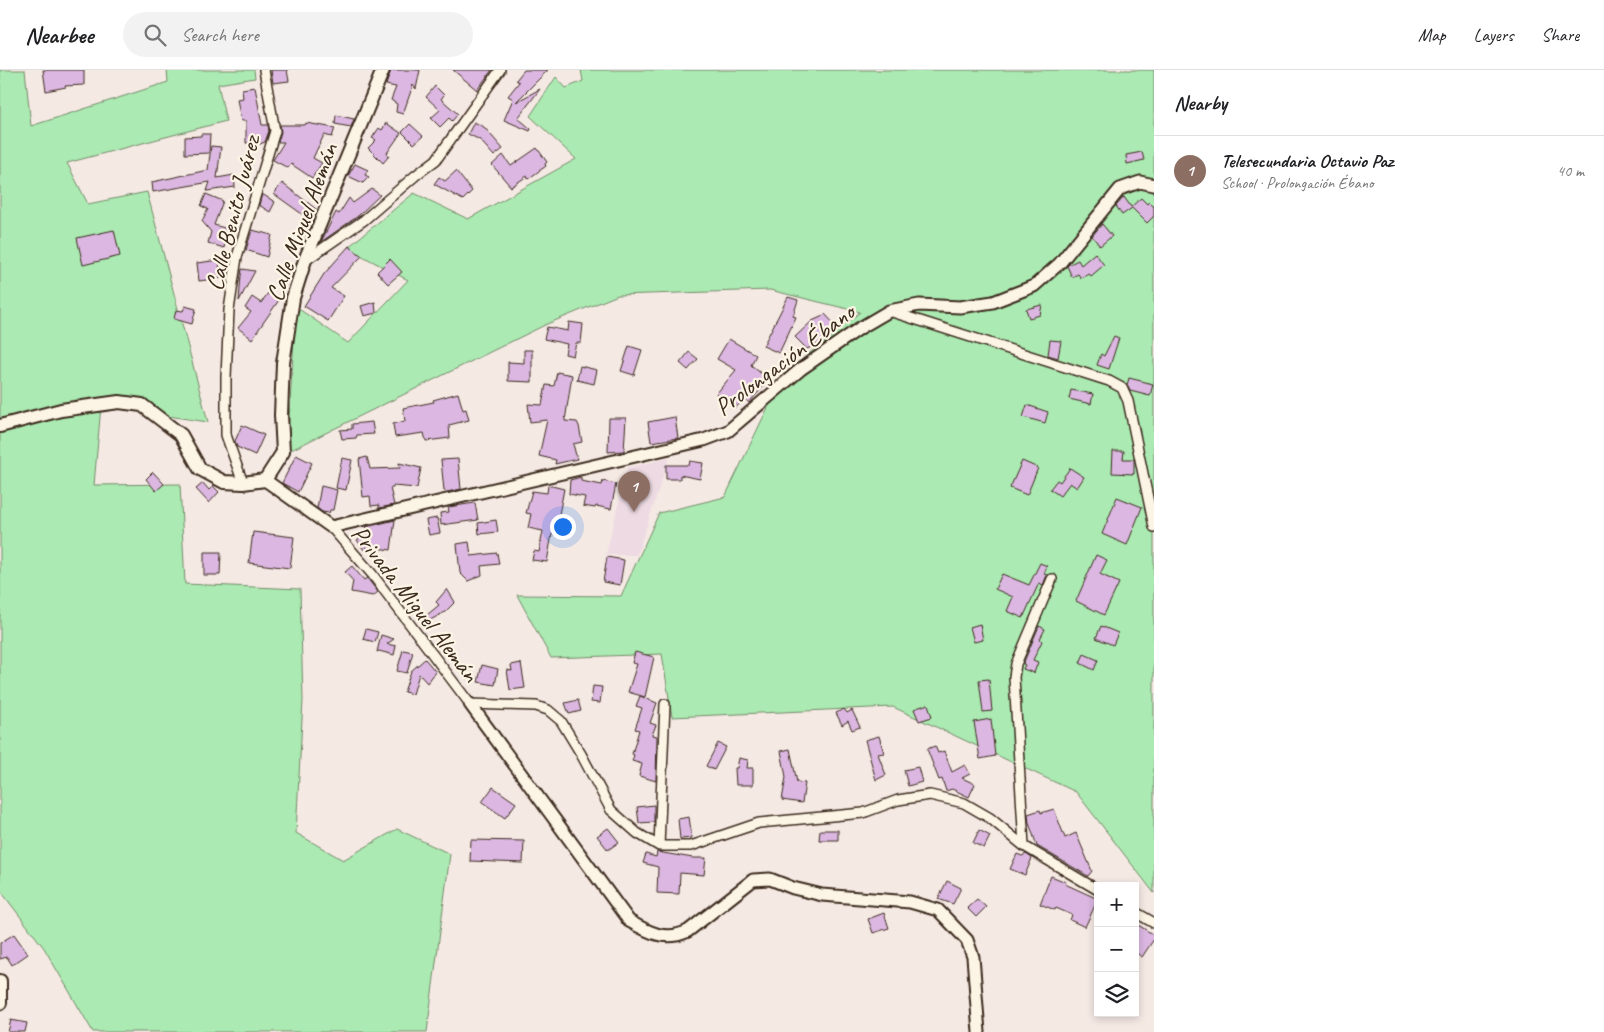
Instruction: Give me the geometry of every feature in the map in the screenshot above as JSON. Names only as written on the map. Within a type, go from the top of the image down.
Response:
[{"type":"main road","name":"Calle Miguel Alemán","points":[[265,480],[283,452],[280,415],[283,363],[293,298],[306,260],[384,70]]},
{"type":"main road","points":[[0,426],[61,410],[119,402],[142,404],[181,435],[200,469],[224,482],[242,483],[265,480]]},
{"type":"main road","points":[[0,981],[0,1003]]},
{"type":"street","name":"Calle Benito Juárez","points":[[242,483],[226,435],[229,310],[237,257],[275,131],[264,70]]},
{"type":"street","points":[[306,260],[364,220],[436,160],[500,70]]},
{"type":"street","name":"Prolongación Ébano","points":[[331,527],[704,440],[728,431],[802,369],[860,328],[889,311],[919,305],[960,307],[994,302],[1034,286],[1060,263],[1120,189],[1140,182],[1154,185]]},
{"type":"street","points":[[889,311],[1109,381],[1122,388],[1128,401],[1154,527]]},
{"type":"street","points":[[265,480],[331,527]]},
{"type":"street","name":"Privada Miguel Alemán","points":[[331,527],[372,574],[470,704]]},
{"type":"street","points":[[1024,846],[1014,677],[1016,664],[1052,579]]},
{"type":"street","points":[[470,704],[536,706],[548,710],[561,721],[611,810],[637,833],[659,846],[691,846],[759,822],[864,813],[898,800],[930,795],[964,803],[990,818],[1024,846],[1094,888]]},
{"type":"street","points":[[470,704],[629,920],[645,931],[658,936],[679,935],[688,931],[753,880],[770,880],[822,895],[910,902],[938,910],[967,940],[973,956],[979,1032]]},
{"type":"street","points":[[659,846],[665,704]]},
{"type":"street","points":[[1139,914],[1154,923]]},
{"type":"shaded area","points":[[669,458],[637,555],[606,555],[627,468]]},
{"type":"green space","points":[[0,70],[25,70],[31,126],[168,82],[167,70],[254,70],[255,78],[218,84],[226,121],[67,163],[88,204],[147,192],[208,422],[101,406],[94,485],[180,484],[185,584],[300,589],[303,700],[296,833],[343,860],[397,829],[450,854],[427,1032],[93,1032],[44,948],[0,890]]},
{"type":"green space","points":[[581,70],[1154,70],[1154,893],[1076,792],[893,707],[672,717],[662,654],[551,658],[517,595],[621,596],[659,513],[725,497],[784,374],[860,312],[770,290],[618,295],[547,324],[287,452],[296,307],[348,343],[408,280],[347,248],[414,193],[468,219],[576,159],[530,116],[556,77],[566,88],[583,81]]},
{"type":"building","points":[[43,70],[84,70],[84,85],[65,86],[46,91]]},
{"type":"building","points":[[271,70],[287,70],[289,81],[273,83]]},
{"type":"building","points":[[391,70],[420,70],[416,89],[413,85],[403,114],[396,112],[397,104],[391,100],[396,87],[386,85]]},
{"type":"building","points":[[453,70],[492,70],[477,90]]},
{"type":"building","points":[[524,70],[548,70],[516,102],[540,89],[518,118],[531,129],[530,131],[504,120],[513,99],[508,96],[519,82],[516,80]]},
{"type":"building","points":[[435,86],[444,95],[441,99],[458,114],[452,121],[449,118],[440,127],[431,118],[440,110],[426,97]]},
{"type":"building","points":[[255,87],[262,125],[268,125],[269,131],[265,142],[260,144],[246,143],[246,121],[241,121],[237,99],[243,98],[242,89]]},
{"type":"building","points":[[336,115],[354,119],[351,127],[335,124]]},
{"type":"building","points":[[474,122],[484,127],[503,149],[494,156],[480,140],[468,134]]},
{"type":"building","points":[[306,123],[335,128],[332,137],[324,135],[313,158],[322,163],[312,178],[291,164],[288,168],[273,160],[284,142],[278,142],[281,132],[280,125],[305,125]]},
{"type":"building","points":[[386,123],[401,133],[387,153],[389,156],[383,163],[368,148],[376,140],[372,138],[379,128],[382,130]]},
{"type":"building","points":[[410,124],[423,136],[414,144],[402,132]]},
{"type":"building","points":[[201,134],[210,134],[209,153],[185,154],[185,137],[201,136]]},
{"type":"building","points":[[211,146],[221,147],[217,178],[234,175],[235,187],[207,191],[210,182],[153,192],[152,182],[208,170]]},
{"type":"building","points":[[537,148],[547,162],[546,166],[528,179],[527,176],[511,187],[492,165],[503,155],[511,166]]},
{"type":"building","points":[[1142,152],[1144,160],[1127,164],[1126,155]]},
{"type":"building","points":[[355,164],[368,170],[365,175],[369,177],[363,183],[348,176]]},
{"type":"building","points":[[456,171],[472,191],[463,200],[434,184],[439,177],[445,181]]},
{"type":"building","points":[[282,183],[316,209],[309,219],[274,194]]},
{"type":"building","points":[[372,189],[380,195],[358,216],[321,242],[336,212],[339,214],[349,198],[353,203]]},
{"type":"building","points":[[206,194],[223,201],[214,225],[228,229],[224,248],[208,243],[211,232],[202,221],[208,209],[201,206]]},
{"type":"building","points":[[262,194],[275,202],[270,212],[259,205]]},
{"type":"building","points":[[1124,197],[1131,207],[1141,198],[1147,204],[1149,202],[1154,207],[1154,216],[1147,223],[1132,208],[1122,215],[1116,206]]},
{"type":"building","points":[[1102,224],[1112,236],[1100,246],[1092,236]]},
{"type":"building","points":[[114,230],[120,256],[83,265],[77,238]]},
{"type":"building","points":[[252,230],[272,235],[267,257],[246,250]]},
{"type":"building","points":[[349,246],[362,256],[331,288],[344,296],[328,321],[304,306],[324,274]]},
{"type":"building","points":[[1095,253],[1104,265],[1091,276],[1089,274],[1081,278],[1078,274],[1072,277],[1067,266],[1078,260],[1081,265]]},
{"type":"building","points":[[390,259],[402,272],[388,284],[377,272]]},
{"type":"building","points":[[219,260],[221,278],[199,281],[197,263]]},
{"type":"building","points":[[242,269],[255,271],[239,301],[241,275]]},
{"type":"building","points":[[268,293],[279,300],[252,339],[238,328],[251,312],[245,308],[252,297],[261,303]]},
{"type":"building","points":[[788,297],[798,300],[793,316],[796,317],[779,353],[763,346]]},
{"type":"building","points":[[375,302],[376,313],[364,316],[361,306]]},
{"type":"building","points":[[1042,305],[1040,315],[1029,318],[1026,309]]},
{"type":"building","points":[[185,306],[196,309],[192,324],[174,319],[176,310],[183,311]]},
{"type":"building","points":[[825,314],[839,329],[827,340],[807,349],[795,337],[812,321]]},
{"type":"building","points":[[569,322],[583,324],[581,343],[576,343],[573,356],[565,354],[567,344],[544,339],[547,327],[568,331]]},
{"type":"building","points":[[1114,336],[1119,338],[1109,369],[1097,365],[1101,354],[1104,356]]},
{"type":"building","points":[[729,339],[756,355],[751,365],[769,380],[749,403],[745,399],[735,408],[731,403],[716,394],[736,370],[717,359]]},
{"type":"building","points":[[1050,340],[1061,341],[1058,358],[1048,355]]},
{"type":"building","points":[[629,346],[642,350],[634,375],[621,371]]},
{"type":"building","points":[[524,350],[532,350],[532,382],[508,381],[508,362],[524,363]]},
{"type":"building","points":[[689,352],[698,359],[688,370],[680,363]]},
{"type":"building","points":[[580,366],[597,370],[594,384],[577,380]]},
{"type":"building","points":[[557,372],[572,375],[565,421],[577,422],[582,442],[573,444],[577,459],[555,464],[556,460],[539,456],[547,420],[530,422],[528,404],[542,405],[546,385],[554,386]]},
{"type":"building","points":[[1129,378],[1153,384],[1150,396],[1130,391],[1127,385]]},
{"type":"building","points":[[1071,390],[1093,394],[1091,404],[1069,399]]},
{"type":"building","points":[[458,393],[463,410],[466,409],[469,420],[449,425],[450,438],[426,441],[424,433],[395,437],[393,424],[405,421],[403,408],[434,402],[433,400]]},
{"type":"building","points":[[1027,405],[1048,412],[1045,423],[1023,417]]},
{"type":"building","points":[[675,417],[678,438],[651,442],[648,422]]},
{"type":"building","points":[[609,418],[626,418],[624,451],[608,452]]},
{"type":"building","points":[[372,422],[374,434],[357,435],[356,438],[342,439],[340,430],[352,429],[352,424]]},
{"type":"building","points":[[242,425],[264,435],[255,455],[237,447],[235,441]]},
{"type":"building","points":[[1113,451],[1124,451],[1123,459],[1134,459],[1134,474],[1112,473]]},
{"type":"building","points":[[296,455],[312,463],[298,492],[282,483]]},
{"type":"building","points":[[367,457],[370,469],[400,468],[399,463],[421,468],[417,488],[393,486],[393,488],[390,488],[394,505],[379,508],[379,505],[371,506],[370,496],[363,497],[359,459]]},
{"type":"building","points":[[342,458],[352,460],[346,490],[336,488]]},
{"type":"building","points":[[458,459],[461,489],[444,491],[441,460]]},
{"type":"building","points":[[690,461],[703,463],[700,479],[680,475],[680,479],[666,479],[666,465],[689,465]]},
{"type":"building","points":[[1022,461],[1038,468],[1027,495],[1010,488]]},
{"type":"building","points":[[1070,468],[1084,477],[1077,488],[1070,483],[1060,496],[1050,489],[1057,480],[1060,482]]},
{"type":"building","points":[[153,472],[164,484],[156,491],[146,479]]},
{"type":"building","points":[[581,477],[581,481],[602,485],[603,481],[616,484],[611,509],[583,506],[585,497],[569,494],[570,480]]},
{"type":"building","points":[[203,483],[209,490],[213,486],[219,492],[209,503],[196,489]]},
{"type":"building","points":[[548,485],[564,489],[555,535],[552,534],[547,562],[532,560],[534,551],[539,552],[543,531],[528,528],[531,514],[526,513],[532,491],[547,493]]},
{"type":"building","points":[[321,486],[337,490],[333,510],[330,510],[329,513],[322,512],[317,508]]},
{"type":"building","points":[[1117,497],[1142,507],[1127,545],[1102,534]]},
{"type":"building","points":[[475,503],[478,520],[441,525],[440,513],[449,512],[448,507]]},
{"type":"building","points":[[437,518],[440,533],[429,535],[426,520]]},
{"type":"building","points":[[395,520],[391,550],[376,548],[370,552],[367,547],[364,550],[357,540],[361,537],[359,535],[368,530],[366,527]]},
{"type":"building","points":[[496,520],[498,532],[479,534],[478,523]]},
{"type":"building","points":[[253,532],[294,537],[290,568],[249,563]]},
{"type":"building","points":[[469,542],[471,556],[497,553],[499,564],[481,566],[482,575],[468,581],[460,573],[457,544]]},
{"type":"building","points":[[204,552],[221,552],[220,575],[204,575]]},
{"type":"building","points":[[1096,555],[1107,560],[1100,574],[1119,583],[1104,615],[1076,601]]},
{"type":"building","points":[[607,557],[624,560],[620,585],[603,582]]},
{"type":"building","points":[[1040,563],[1047,566],[1044,574],[1047,575],[1043,585],[1039,583],[1023,618],[1007,611],[1013,597],[995,589],[1002,574],[1029,585]]},
{"type":"building","points":[[352,566],[364,580],[367,578],[378,592],[373,596],[351,592],[353,581],[345,572]]},
{"type":"building","points":[[447,589],[455,602],[445,612],[423,624],[421,620],[439,605],[436,602]]},
{"type":"building","points":[[980,624],[983,640],[974,642],[970,627]]},
{"type":"building","points":[[1039,626],[1045,629],[1040,639],[1042,641],[1033,660],[1038,662],[1034,673],[1023,669],[1025,665],[1023,664]]},
{"type":"building","points":[[1101,626],[1118,633],[1113,645],[1096,638]]},
{"type":"building","points":[[366,629],[378,632],[375,642],[363,639]]},
{"type":"building","points":[[381,635],[394,639],[387,644],[396,646],[394,655],[377,652]]},
{"type":"building","points":[[403,650],[413,652],[407,673],[397,671]]},
{"type":"building","points":[[635,652],[654,657],[645,697],[628,692],[637,664],[632,663]]},
{"type":"building","points":[[1084,654],[1098,660],[1094,670],[1080,663]]},
{"type":"building","points":[[425,659],[436,672],[427,683],[419,674],[413,694],[404,692],[411,671]]},
{"type":"building","points":[[521,663],[525,688],[510,690],[507,670],[512,671],[511,665]]},
{"type":"building","points":[[482,665],[498,669],[495,685],[478,682]]},
{"type":"building","points":[[989,679],[992,711],[983,712],[979,680]]},
{"type":"building","points":[[593,686],[602,687],[600,703],[591,702]]},
{"type":"building","points":[[640,696],[657,703],[650,723],[656,725],[652,735],[657,736],[656,781],[639,776],[642,764],[632,761],[634,755],[632,754],[639,730],[635,729],[642,708],[636,706]]},
{"type":"building","points":[[578,700],[581,711],[569,714],[565,703]]},
{"type":"building","points":[[928,704],[932,717],[919,721],[914,709]]},
{"type":"building","points":[[844,709],[847,713],[852,710],[860,727],[852,730],[848,721],[842,725],[836,713]]},
{"type":"building","points":[[991,719],[995,756],[980,759],[974,722]]},
{"type":"building","points":[[879,736],[884,753],[878,754],[886,775],[876,780],[865,740]]},
{"type":"building","points":[[718,743],[726,747],[714,770],[706,766]]},
{"type":"building","points":[[935,746],[938,753],[944,751],[952,772],[965,765],[970,774],[962,778],[975,784],[969,797],[952,789],[946,791],[942,779],[939,780],[927,749]]},
{"type":"building","points":[[790,749],[797,782],[805,783],[802,803],[782,800],[786,777],[781,751]]},
{"type":"building","points":[[739,758],[748,760],[747,768],[753,768],[753,785],[736,785],[735,768],[737,768]]},
{"type":"building","points":[[918,767],[922,782],[908,786],[904,770]]},
{"type":"building","points":[[493,787],[516,803],[505,818],[482,802]]},
{"type":"building","points":[[654,805],[654,822],[639,823],[637,807]]},
{"type":"building","points":[[1054,809],[1065,838],[1076,833],[1092,871],[1088,876],[1037,846],[1028,814],[1040,810],[1041,813]]},
{"type":"building","points":[[689,817],[692,838],[680,839],[678,819]]},
{"type":"building","points":[[608,828],[619,842],[608,850],[597,836]]},
{"type":"building","points":[[820,830],[838,830],[838,840],[819,840]]},
{"type":"building","points":[[979,830],[990,836],[984,848],[973,843]]},
{"type":"building","points":[[471,840],[524,841],[523,863],[470,861]]},
{"type":"building","points":[[657,852],[693,858],[706,858],[704,875],[680,873],[679,894],[657,893],[658,867],[643,863],[646,854],[656,857]]},
{"type":"building","points":[[1017,854],[1022,856],[1026,854],[1032,858],[1025,875],[1010,869]]},
{"type":"building","points":[[1051,876],[1094,897],[1094,908],[1085,927],[1070,920],[1072,915],[1040,904]]},
{"type":"building","points":[[947,881],[961,888],[953,904],[938,899]]},
{"type":"building","points":[[977,899],[986,907],[976,917],[967,908]]},
{"type":"building","points":[[884,913],[889,928],[873,933],[868,919]]},
{"type":"building","points":[[1139,926],[1154,935],[1154,939],[1142,957],[1139,955]]},
{"type":"building","points":[[14,934],[28,954],[12,965],[7,957],[0,959],[0,943]]},
{"type":"building","points":[[11,1020],[27,1023],[25,1032],[8,1032]]},
{"type":"place","name":"Telesecundaria Octavio Paz","points":[[634,512]]}]
